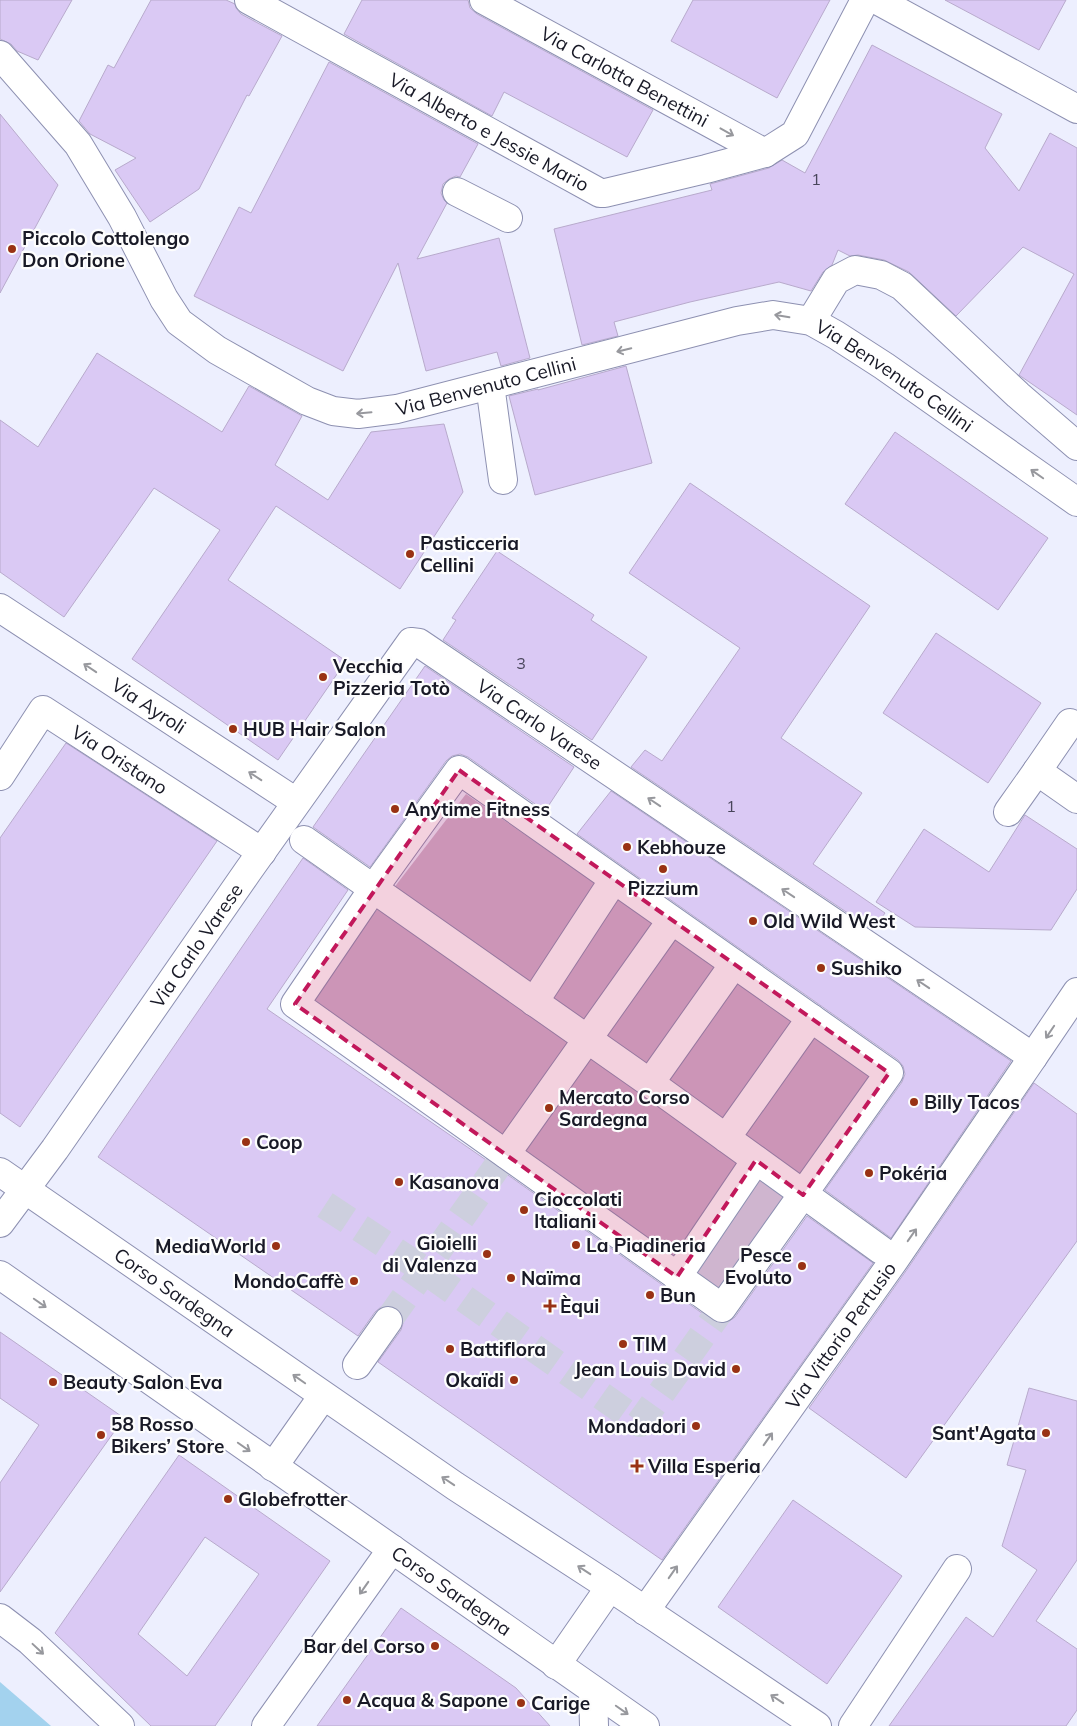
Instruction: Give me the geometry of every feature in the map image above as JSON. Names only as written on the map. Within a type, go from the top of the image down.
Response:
[{"type":"street","name":"Via Alberto e Jessie Mario","points":[[249,0],[600,193],[706,170],[765,153],[795,134],[865,0]]},
{"type":"street","name":"Via Carlotta Benettini","points":[[484,0],[765,153]]},
{"type":"street","points":[[877,0],[1077,109]]},
{"type":"street","name":"Via Benvenuto Cellini","points":[[0,55],[78,144],[122,217],[164,299],[179,322],[217,350],[308,401],[333,411],[358,414],[398,408],[737,321],[773,315],[811,321],[836,335],[884,366],[1077,502]]},
{"type":"street","points":[[457,192],[508,218]]},
{"type":"street","points":[[811,321],[836,280],[855,270],[881,275],[902,286],[1018,395],[1077,446]]},
{"type":"street","points":[[490,385],[502,480]]},
{"type":"street","name":"Via Ayroli","points":[[0,608],[296,802]]},
{"type":"street","name":"Via Carlo Varese","points":[[26,1190],[296,802],[412,642],[419,643],[1033,1057]]},
{"type":"street","name":"Via Oristano","points":[[0,776],[43,710],[262,852]]},
{"type":"street","points":[[1008,812],[1070,723]]},
{"type":"street","points":[[458,770],[613,881],[889,1073],[722,1308],[295,1004],[373,889],[458,770]]},
{"type":"street","points":[[1037,771],[1077,799]]},
{"type":"street","points":[[304,840],[726,1138],[881,1250]]},
{"type":"street","points":[[534,1002],[613,881]]},
{"type":"street","points":[[506,1154],[671,921]]},
{"type":"street","points":[[650,1084],[734,964]]},
{"type":"street","points":[[1033,1057],[1077,992]]},
{"type":"street","points":[[726,1138],[811,1018]]},
{"type":"street","name":"Via Vittorio Pertusio","points":[[645,1611],[884,1276],[1033,1057]]},
{"type":"street","points":[[677,1277],[756,1160]]},
{"type":"street","name":"Corso Sardegna","points":[[0,1172],[455,1486],[818,1726]]},
{"type":"street","points":[[0,1223],[26,1190]]},
{"type":"street","name":"Corso Sardegna","points":[[0,1275],[644,1726]]},
{"type":"street","points":[[357,1365],[388,1321]]},
{"type":"street","points":[[273,1467],[323,1396]]},
{"type":"street","points":[[266,1726],[392,1549]]},
{"type":"street","points":[[853,1726],[957,1568]]},
{"type":"street","points":[[556,1665],[610,1587]]},
{"type":"street","points":[[0,1618],[30,1641],[120,1726]]},
{"type":"street","points":[[594,1691],[594,1726]]},
{"type":"highlighted area","points":[[459,770],[889,1073],[803,1195],[756,1160],[677,1277],[295,1004]]},
{"type":"shaded area","points":[[466,794],[876,1077],[720,1293],[307,1001]]},
{"type":"water","points":[[0,1682],[51,1726],[0,1726]]},
{"type":"building","points":[[0,0],[72,0],[38,60],[17,51],[11,44],[0,39]]},
{"type":"building","points":[[151,0],[226,0],[235,4],[241,14],[282,36],[249,96],[247,95],[199,189],[150,222],[115,170],[136,158],[90,134],[79,121],[108,65],[114,68]]},
{"type":"building","points":[[362,0],[468,0],[470,8],[477,14],[653,110],[627,157],[504,92],[492,116],[344,34]]},
{"type":"building","points":[[693,0],[830,0],[777,98],[671,41]]},
{"type":"building","points":[[945,0],[1066,0],[1039,50]]},
{"type":"building","points":[[872,45],[1002,114],[985,148],[1019,191],[1050,133],[1077,148],[1077,415],[1019,375],[1074,274],[1023,247],[956,316],[909,272],[884,260],[858,255],[850,256],[838,250],[832,265],[823,272],[811,291],[779,282],[690,302],[614,322],[618,336],[582,345],[554,229],[712,190],[710,184],[769,168],[782,160],[805,173]]},
{"type":"building","points":[[329,62],[478,144],[460,177],[456,176],[443,184],[441,193],[447,203],[417,259],[499,238],[530,358],[501,366],[497,352],[426,371],[398,263],[343,371],[194,296],[239,207],[251,213]]},
{"type":"building","name":"Piccolo Cottolengo Don Orione","points":[[0,114],[58,185],[0,293]]},
{"type":"building","points":[[97,353],[222,432],[249,386],[302,416],[275,465],[328,500],[371,432],[444,424],[463,492],[400,589],[276,506],[228,580],[346,661],[278,760],[132,659],[220,530],[154,488],[64,617],[0,572],[0,420],[38,447]]},
{"type":"building","points":[[626,366],[652,463],[535,495],[509,396]]},
{"type":"building","points":[[895,432],[1048,538],[998,610],[845,504]]},
{"type":"building","points":[[690,483],[870,606],[781,738],[862,793],[813,864],[885,913],[873,930],[631,767],[645,750],[662,761],[740,648],[629,573]]},
{"type":"building","points":[[497,551],[594,615],[591,620],[647,657],[592,740],[443,640],[456,620],[452,618]]},
{"type":"building","points":[[936,633],[1041,703],[988,783],[883,713]]},
{"type":"building","points":[[425,666],[574,767],[545,811],[468,757],[460,754],[452,756],[446,761],[370,867],[313,827]]},
{"type":"building","points":[[66,743],[217,841],[20,1127],[0,1113],[0,838]]},
{"type":"building","points":[[611,791],[1011,1061],[891,1238],[825,1190],[902,1082],[905,1074],[903,1066],[898,1060],[577,834]]},
{"type":"building","points":[[1025,815],[1077,849],[1077,889],[1051,930],[915,927],[876,902],[924,829],[989,872]]},
{"type":"building","points":[[303,858],[348,890],[267,1009],[508,1175],[713,1321],[720,1323],[728,1322],[735,1317],[807,1216],[873,1263],[662,1560],[378,1362],[401,1330],[403,1323],[402,1315],[397,1309],[390,1306],[381,1307],[375,1312],[358,1336],[98,1157]]},
{"type":"building","points":[[1034,1083],[1077,1114],[1077,1241],[906,1478],[809,1408],[908,1268]]},
{"type":"building","points":[[0,1332],[124,1418],[0,1592],[0,1483],[39,1425],[0,1398]]},
{"type":"building","points":[[1029,1388],[1077,1401],[1077,1560],[1036,1621],[1077,1649],[1077,1710],[1066,1726],[889,1726],[966,1617],[993,1637],[1037,1570],[1002,1546],[1026,1470],[1007,1465]]},
{"type":"building","points":[[179,1455],[330,1561],[215,1726],[151,1726],[55,1633]],"holes":[[[205,1537],[259,1574],[187,1676],[138,1634]]]},
{"type":"building","points":[[793,1500],[902,1576],[827,1684],[718,1607]]},
{"type":"building","points":[[401,1608],[516,1688],[550,1726],[317,1726]]},
{"type":"tunnel","points":[[388,1321],[506,1154]]},
{"type":"tunnel","points":[[325,1205],[424,1270],[640,1423],[722,1308]]},
{"type":"place","name":"Piccolo Cottolengo Don Orione","points":[[12,249]]},
{"type":"place","name":"Pasticceria Cellini","points":[[410,554]]},
{"type":"place","name":"Vecchia Pizzeria Totò","points":[[323,677]]},
{"type":"place","name":"HUB Hair Salon","points":[[233,729]]},
{"type":"place","name":"Anytime Fitness","points":[[395,809]]},
{"type":"place","name":"Kebhouze","points":[[627,847]]},
{"type":"place","name":"Pizzium","points":[[663,869]]},
{"type":"place","name":"Old Wild West","points":[[753,921]]},
{"type":"place","name":"Sushiko","points":[[821,968]]},
{"type":"place","name":"Billy Tacos","points":[[914,1102]]},
{"type":"place","name":"Mercato Corso Sardegna","points":[[549,1108]]},
{"type":"place","name":"Coop","points":[[246,1142]]},
{"type":"place","name":"Pokéria","points":[[869,1173]]},
{"type":"place","name":"Kasanova","points":[[399,1182]]},
{"type":"place","name":"Cioccolati Italiani","points":[[524,1210]]},
{"type":"place","name":"La Piadineria","points":[[576,1245]]},
{"type":"place","name":"MediaWorld","points":[[276,1246]]},
{"type":"place","name":"Gioielli di Valenza","points":[[487,1254]]},
{"type":"place","name":"Pesce Evoluto","points":[[802,1266]]},
{"type":"place","name":"Naïma","points":[[511,1278]]},
{"type":"place","name":"MondoCaffè","points":[[354,1281]]},
{"type":"place","name":"Bun","points":[[650,1295]]},
{"type":"place","name":"Èqui","points":[[550,1306]]},
{"type":"place","name":"TIM","points":[[623,1344]]},
{"type":"place","name":"Battiflora","points":[[450,1349]]},
{"type":"place","name":"Jean Louis David","points":[[736,1369]]},
{"type":"place","name":"Okaïdi","points":[[514,1380]]},
{"type":"place","name":"Beauty Salon Eva","points":[[53,1382]]},
{"type":"place","name":"Mondadori","points":[[696,1426]]},
{"type":"place","name":"Sant'Agata","points":[[1046,1433]]},
{"type":"place","name":"58 Rosso Bikers’ Store","points":[[101,1435]]},
{"type":"place","name":"Villa Esperia","points":[[637,1466]]},
{"type":"place","name":"Globefrotter","points":[[228,1499]]},
{"type":"place","name":"Bar del Corso","points":[[435,1646]]},
{"type":"place","name":"Acqua & Sapone","points":[[347,1700]]},
{"type":"place","name":"Carige","points":[[521,1703]]}]
